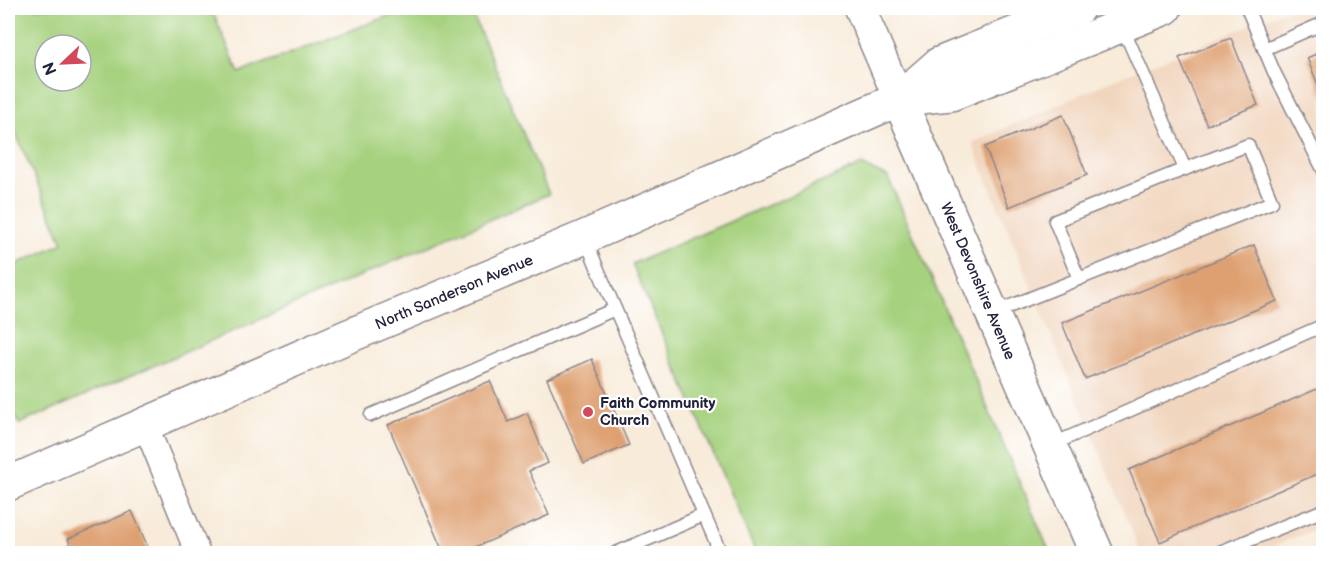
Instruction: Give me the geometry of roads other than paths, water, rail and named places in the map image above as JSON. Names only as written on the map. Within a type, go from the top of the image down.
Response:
[{"type":"main road","name":"North Sanderson Avenue","points":[[8,484],[344,338],[585,237],[899,99],[939,64],[1078,8]]},
{"type":"main road","name":"North Sanderson Avenue","points":[[899,99],[951,94],[1165,8]]},
{"type":"main road","name":"West Devonshire Avenue","points":[[899,99],[1097,554]]},
{"type":"street","name":"West Devonshire Avenue","points":[[860,8],[899,99]]},
{"type":"street","points":[[145,424],[198,554]]},
{"type":"lane","points":[[1247,8],[1264,49],[1323,171]]},
{"type":"lane","points":[[1264,49],[1323,23]]},
{"type":"lane","points":[[1122,25],[1185,169]]},
{"type":"lane","points":[[992,313],[1079,279],[1272,202],[1248,145],[1055,221],[1079,279]]},
{"type":"lane","points":[[585,237],[721,554]]},
{"type":"lane","points":[[370,415],[615,309]]},
{"type":"lane","points":[[1050,446],[1323,325]]},
{"type":"lane","points":[[1215,554],[1323,510]]},
{"type":"lane","points":[[614,554],[704,515]]},
{"type":"place","name":"Faith Community Church","points":[[588,412]]}]
